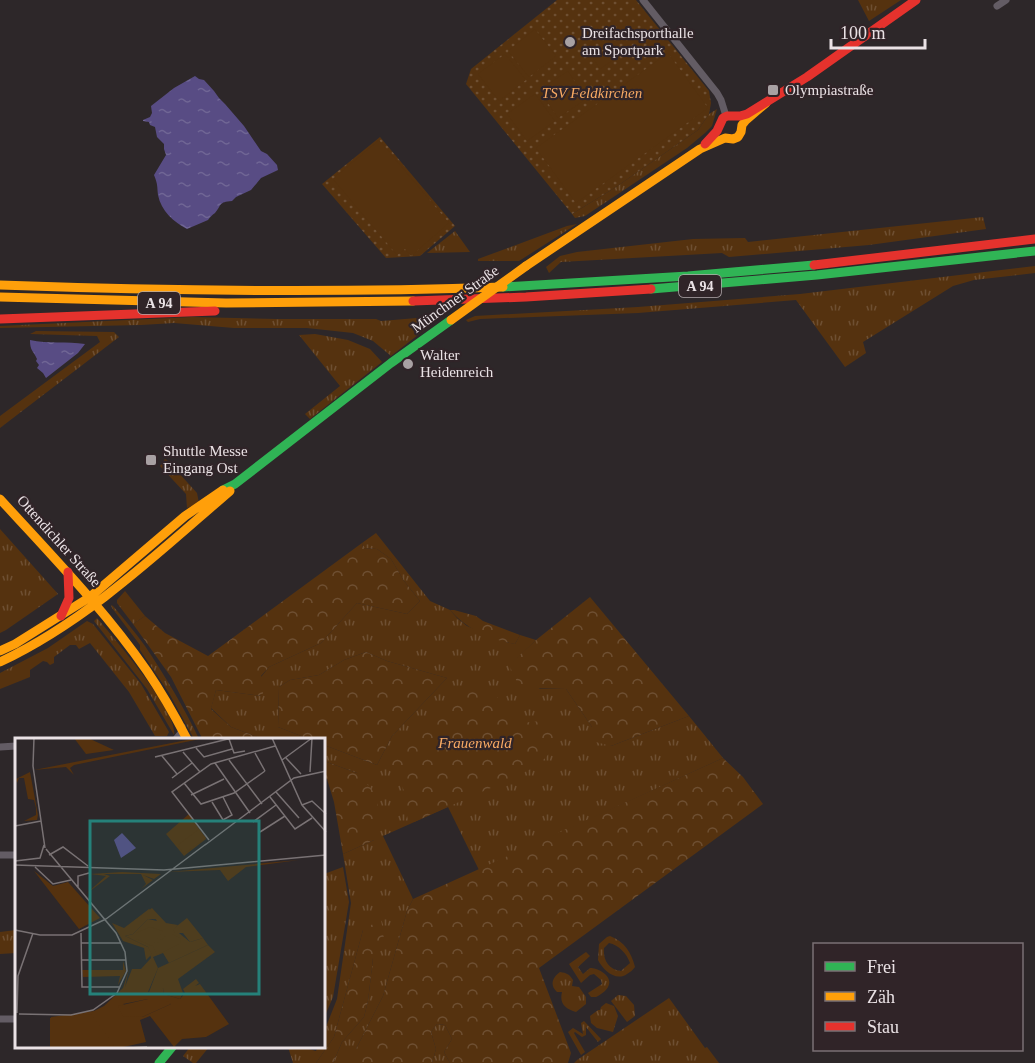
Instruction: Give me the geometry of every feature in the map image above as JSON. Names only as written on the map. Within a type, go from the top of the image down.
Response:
[{"type":"main road","name":"Münchner Straße","points":[[700,148],[725,138],[733,139],[738,136],[741,132],[739,121],[835,58],[916,0]]},
{"type":"main road","points":[[726,116],[731,115],[739,121]]},
{"type":"main road","name":"Münchner Straße","points":[[93,601],[118,572],[185,516],[235,484],[391,363],[526,266],[700,148],[717,132],[721,121],[726,116]]},
{"type":"main road","points":[[719,128],[725,138]]},
{"type":"main road","name":"A 94","points":[[0,285],[194,291],[362,291],[527,285],[686,276],[789,267],[1035,239]]},
{"type":"main road","name":"A 94","points":[[0,297],[133,303],[451,301],[690,287],[891,269],[1035,251]]},
{"type":"main road","points":[[0,278],[22,286]]},
{"type":"main road","points":[[0,319],[231,310],[254,304]]},
{"type":"main road","name":"Ottendichler Straße","points":[[0,499],[68,572],[148,670],[174,712],[187,738]]},
{"type":"main road","points":[[61,616],[69,598],[68,572]]},
{"type":"main road","points":[[0,651],[61,616],[93,601]]},
{"type":"main road","points":[[0,662],[53,633],[93,601]]},
{"type":"main road","points":[[159,1063],[172,1048]]},
{"type":"street","points":[[642,0],[717,93],[726,116]]},
{"type":"street","points":[[997,6],[1006,0]]},
{"type":"street","points":[[177,738],[182,727]]},
{"type":"green space","name":"TSV Feldkirchen","points":[[557,0],[636,0],[709,91],[711,103],[709,114],[698,130],[616,187],[572,214],[466,84],[471,69]]},
{"type":"green space","points":[[858,0],[901,0],[869,21]]},
{"type":"green space","points":[[535,29],[556,56],[529,77],[508,51]]},
{"type":"green space","points":[[609,47],[616,58],[600,69],[593,58]]},
{"type":"green space","points":[[668,53],[708,108],[576,203],[536,148]]},
{"type":"green space","points":[[505,54],[526,80],[499,101],[478,74]]},
{"type":"green space","points":[[568,71],[586,99],[558,118],[539,90]]},
{"type":"green space","points":[[535,94],[555,121],[527,141],[507,114]]},
{"type":"green space","points":[[717,109],[712,126],[687,148],[585,216],[575,218],[572,214],[616,187],[698,130],[709,114]]},
{"type":"green space","points":[[380,137],[455,226],[420,256],[386,258],[322,184]]},
{"type":"green space","points":[[379,140],[449,223],[411,256],[405,249],[397,255],[333,179]]},
{"type":"green space","points":[[983,217],[986,229],[869,245],[729,257],[722,253],[561,262],[549,273],[546,267],[560,256],[577,252],[693,239],[745,238],[748,242]]},
{"type":"green space","points":[[577,224],[519,261],[478,261],[478,259]]},
{"type":"green space","points":[[455,231],[470,252],[427,253]]},
{"type":"green space","points":[[1035,266],[1035,273],[974,280],[953,286],[863,342],[866,353],[845,367],[796,300],[638,313],[480,319],[468,322],[466,320],[475,316],[638,307],[800,294]]},
{"type":"green space","points":[[192,317],[376,319],[381,321],[429,317],[432,324],[391,356],[373,341],[353,333],[307,328],[234,328],[174,323],[0,328],[0,326]]},
{"type":"green space","points":[[36,331],[114,332],[119,337],[0,428],[0,416],[100,342],[97,336],[30,334]]},
{"type":"green space","points":[[315,334],[348,340],[370,349],[382,362],[310,419],[305,414],[340,386],[299,335]]},
{"type":"green space","points":[[165,459],[197,493],[199,503],[187,508],[186,494],[160,466]]},
{"type":"green space","points":[[0,529],[58,594],[0,633]]},
{"type":"green space","points":[[376,533],[430,601],[450,610],[467,626],[515,644],[520,635],[536,640],[510,665],[540,689],[566,689],[592,727],[611,746],[689,716],[723,758],[479,870],[448,807],[383,836],[413,899],[407,911],[383,996],[356,1049],[356,1063],[333,1063],[342,1042],[364,1017],[368,1001],[373,958],[363,930],[334,1037],[316,1063],[293,1063],[288,1048],[316,1051],[318,1048],[326,1048],[326,1027],[337,999],[351,903],[343,854],[374,840],[357,773],[326,762],[326,746],[377,765],[392,736],[447,678],[387,661],[366,652],[344,660],[319,675],[290,680],[279,687],[278,727],[306,738],[260,738],[231,727],[211,708],[216,690],[262,696],[261,677],[269,667],[321,643],[357,603],[407,614],[420,601],[404,581],[391,559],[377,549],[363,548],[362,543]]},
{"type":"green space","points":[[362,543],[363,548],[377,549],[391,559],[404,581],[420,601],[407,614],[357,603],[321,643],[269,667],[261,676],[266,683],[262,696],[216,690],[211,709],[231,727],[260,738],[202,738],[171,677],[133,624],[145,616],[165,633],[208,656]]},
{"type":"green space","points":[[125,591],[145,616],[133,624],[117,603]]},
{"type":"green space","points":[[590,597],[689,716],[611,746],[592,741],[592,727],[566,689],[520,688],[509,665]]},
{"type":"green space","points":[[111,605],[145,646],[181,703],[198,738],[193,738],[169,693],[140,650],[140,645]]},
{"type":"green space","points":[[450,610],[476,616],[483,621],[520,635],[515,644],[497,640],[471,628]]},
{"type":"green space","points":[[97,618],[156,693],[173,724],[174,735],[147,689],[94,621]]},
{"type":"green space","points":[[87,621],[93,624],[141,684],[169,732],[167,736],[155,736],[129,692],[90,643],[79,649],[76,645],[70,645],[54,657],[54,663],[50,665],[43,661],[30,670],[30,677],[0,689],[0,673],[48,648]]},
{"type":"green space","points":[[366,652],[387,661],[447,678],[392,736],[377,765],[326,746],[326,738],[306,738],[278,727],[279,687],[290,680],[319,675],[344,660]]},
{"type":"green space","name":"Frauenwald","points":[[488,687],[521,723],[551,720],[556,735],[550,752],[536,765],[515,777],[414,822],[408,820],[403,789],[396,776],[384,766],[396,746],[406,736],[466,692]]},
{"type":"green space","points":[[723,758],[743,777],[763,804],[539,968],[571,1053],[568,1063],[450,1063],[444,1052],[452,1039],[445,1025],[437,1024],[431,1032],[436,1049],[432,1063],[356,1063],[356,1049],[383,996],[407,911],[413,899]]},
{"type":"green space","points":[[326,762],[357,773],[374,792],[381,817],[374,840],[343,854],[334,802],[327,779]]},
{"type":"green space","points":[[343,867],[349,902],[333,997],[326,1013],[326,873]]},
{"type":"green space","points":[[381,919],[385,946],[373,958],[364,1017],[342,1042],[333,1063],[316,1063],[334,1037],[363,930]]},
{"type":"green space","points":[[15,930],[15,953],[0,954],[0,932]]},
{"type":"green space","points":[[610,936],[620,941],[632,957],[635,967],[623,976],[610,974],[598,960],[599,944]],"holes":[[[609,943],[622,950],[627,956],[630,963],[621,971],[610,966],[604,956],[604,948]]]},
{"type":"green space","points":[[586,952],[590,956],[578,967],[583,974],[593,968],[604,973],[609,979],[607,988],[596,997],[591,997],[588,993],[602,984],[601,980],[594,974],[581,983],[569,964]]},
{"type":"green space","points":[[560,972],[569,975],[573,980],[572,986],[579,987],[586,997],[586,1004],[576,1012],[564,1005],[562,992],[557,992],[553,987],[555,976]]},
{"type":"green space","points":[[618,995],[626,996],[634,1005],[635,1016],[627,1022],[611,1001]]},
{"type":"green space","points":[[669,998],[705,1048],[707,1047],[719,1063],[574,1063],[577,1060]]},
{"type":"green space","points":[[606,1003],[614,1006],[618,1016],[613,1032],[597,1028],[591,1023],[590,1016]]},
{"type":"green space","points":[[584,1021],[601,1039],[598,1042],[586,1027],[586,1035],[582,1037],[575,1032],[585,1052],[581,1055],[568,1032],[573,1028],[583,1034],[581,1023]]},
{"type":"green space","points":[[437,1024],[445,1025],[452,1039],[444,1052],[450,1063],[432,1063],[436,1049],[431,1032]]},
{"type":"green space","points":[[189,1048],[208,1048],[196,1063],[183,1056]]},
{"type":"water","points":[[195,76],[204,80],[214,91],[244,126],[261,151],[277,165],[278,170],[261,178],[251,190],[232,201],[222,203],[208,220],[187,229],[177,223],[162,206],[154,175],[166,155],[164,144],[157,137],[155,127],[143,120],[150,117],[151,106],[174,88]]},
{"type":"water","points":[[30,340],[85,344],[78,353],[46,378],[37,368],[39,365]]},
{"type":"traffic: fast","points":[[651,289],[817,275],[1035,251]]},
{"type":"traffic: fast","points":[[503,287],[688,276],[814,265]]},
{"type":"traffic: fast","points":[[223,490],[235,484],[391,363],[451,320]]},
{"type":"traffic: fast","points":[[159,1063],[171,1048]]},
{"type":"traffic: slow","points":[[526,266],[700,149],[725,138],[738,137],[746,120],[766,103]]},
{"type":"traffic: slow","points":[[451,320],[526,266]]},
{"type":"traffic: slow","points":[[0,285],[252,290],[503,287]]},
{"type":"traffic: slow","points":[[0,297],[226,303],[413,301]]},
{"type":"traffic: slow","points":[[0,651],[90,597],[185,516],[223,490]]},
{"type":"traffic: slow","points":[[0,662],[63,627],[92,606],[149,562],[230,491]]},
{"type":"traffic: slow","points":[[0,499],[113,626],[147,671],[186,738]]},
{"type":"traffic: jam","points":[[705,144],[717,131],[723,118],[747,114],[807,77],[916,0]]},
{"type":"traffic: jam","points":[[814,265],[1035,239]]},
{"type":"traffic: jam","points":[[413,301],[651,289]]},
{"type":"traffic: jam","points":[[0,319],[215,311]]},
{"type":"traffic: jam","points":[[61,616],[69,598],[68,572]]},
{"type":"place","name":"Dreifachsporthalle am Sportpark","points":[[570,42]]},
{"type":"place","name":"Olympiastraße","points":[[773,90]]},
{"type":"place","name":"Walter Heidenreich","points":[[408,364]]},
{"type":"place","name":"Shuttle Messe Eingang Ost","points":[[151,460]]}]
